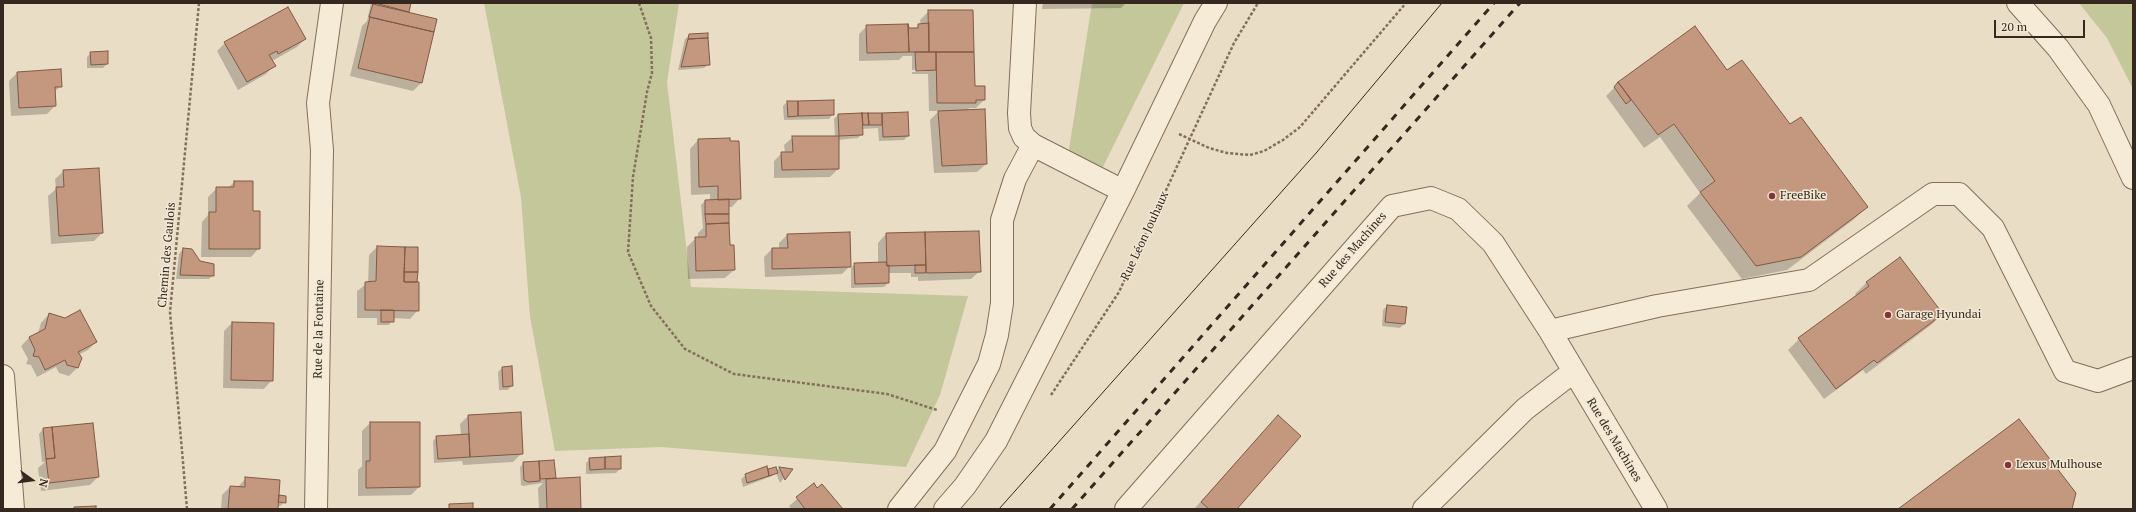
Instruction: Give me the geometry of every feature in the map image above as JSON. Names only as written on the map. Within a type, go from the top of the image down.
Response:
[{"type":"street","name":"Rue de la Fontaine","points":[[316,509],[322,150],[318,102],[332,3]]},
{"type":"street","points":[[1025,3],[1019,112],[1020,128],[1024,137],[1032,145],[1123,191]]},
{"type":"street","points":[[945,509],[979,467],[996,441],[1123,191],[1192,47],[1216,3]]},
{"type":"street","points":[[2018,3],[2058,48],[2099,105],[2133,178]]},
{"type":"street","points":[[900,509],[945,451],[989,364],[997,334],[1002,303],[1002,220],[1015,179],[1032,145]]},
{"type":"street","points":[[1550,331],[1657,306],[1809,280],[1933,194],[1959,194],[1993,228],[2065,371],[2098,381],[2133,368]]},
{"type":"street","name":"Rue des Machines","points":[[1126,509],[1392,206],[1431,198],[1458,209],[1493,243],[1550,331],[1573,372],[1656,509]]},
{"type":"street","points":[[1424,509],[1525,409],[1573,372]]},
{"type":"street","points":[[3,376],[13,509]]},
{"type":"path","name":"Chemin des Gaulois","points":[[187,509],[170,312],[199,3]]},
{"type":"path","name":"Rue Léon Jouhaux","points":[[1047,401],[1119,292],[1234,43],[1258,3]]},
{"type":"path","points":[[1177,133],[1190,140],[1227,153],[1250,155],[1264,151],[1283,140],[1300,126],[1406,3]]},
{"type":"path","points":[[639,4],[651,38],[652,73],[647,92],[633,177],[628,252],[651,306],[686,349],[734,374],[887,394],[962,418]]},
{"type":"green space","points":[[484,3],[679,3],[667,82],[691,287],[968,296],[940,395],[906,467],[661,447],[555,451],[530,317],[521,197]]},
{"type":"green space","points":[[1092,3],[1184,3],[1098,177],[1067,162]]},
{"type":"green space","points":[[2079,3],[2133,3],[2133,89],[2107,38]]},
{"type":"building","points":[[375,3],[411,3],[409,12]]},
{"type":"building","points":[[373,4],[437,19],[434,32],[369,17]]},
{"type":"building","points":[[288,7],[306,39],[278,54],[277,51],[269,55],[276,66],[247,82],[224,42]]},
{"type":"building","points":[[928,10],[973,10],[974,52],[929,52]]},
{"type":"building","points":[[370,17],[434,32],[422,83],[358,68]]},
{"type":"building","points":[[929,23],[929,52],[909,52],[908,24],[909,28],[918,28],[918,24]]},
{"type":"building","points":[[908,24],[909,52],[867,53],[866,25]]},
{"type":"building","points":[[1695,26],[1727,70],[1742,60],[1790,124],[1801,117],[1868,207],[1801,257],[1756,266],[1700,192],[1715,181],[1674,124],[1658,135],[1618,82]]},
{"type":"building","points":[[708,33],[708,38],[688,39],[689,34]]},
{"type":"building","points":[[708,38],[710,65],[681,67],[688,39]]},
{"type":"building","points":[[108,51],[108,64],[91,65],[90,52]]},
{"type":"building","points":[[915,52],[936,52],[936,70],[916,71]]},
{"type":"building","points":[[936,52],[974,52],[975,86],[985,86],[985,100],[976,100],[976,103],[937,103]]},
{"type":"building","points":[[61,69],[62,87],[55,87],[56,106],[19,108],[17,72]]},
{"type":"building","points":[[1618,82],[1631,100],[1626,104],[1614,87]]},
{"type":"building","points":[[834,100],[834,115],[798,116],[798,101]]},
{"type":"building","points":[[787,101],[798,101],[798,116],[788,117]]},
{"type":"building","points":[[985,109],[987,164],[942,166],[938,111]]},
{"type":"building","points":[[908,112],[909,136],[883,137],[882,113]]},
{"type":"building","points":[[862,113],[868,113],[869,125],[863,125]]},
{"type":"building","points":[[862,113],[863,135],[839,136],[838,114]]},
{"type":"building","points":[[868,113],[882,113],[882,125],[869,125]]},
{"type":"building","points":[[792,136],[839,136],[839,169],[782,170],[781,152],[793,152]]},
{"type":"building","points":[[730,138],[730,141],[739,141],[741,199],[718,200],[718,186],[699,187],[698,139]]},
{"type":"building","points":[[99,168],[103,233],[59,236],[56,187],[64,187],[63,170]]},
{"type":"building","points":[[234,181],[253,181],[253,211],[260,211],[260,249],[209,249],[209,212],[216,212],[216,187],[234,187]]},
{"type":"building","points":[[729,199],[729,214],[705,214],[705,200]]},
{"type":"building","points":[[705,214],[729,214],[729,223],[706,224]]},
{"type":"building","points":[[729,223],[730,245],[734,245],[735,270],[696,271],[695,237],[706,237],[706,224]]},
{"type":"building","points":[[979,231],[981,272],[926,273],[925,232]]},
{"type":"building","points":[[850,232],[851,267],[772,269],[772,248],[788,248],[787,234]]},
{"type":"building","points":[[925,232],[926,265],[887,266],[886,233]]},
{"type":"building","points":[[377,246],[405,247],[404,282],[419,282],[419,311],[365,310],[365,282],[376,281]]},
{"type":"building","points":[[405,247],[418,247],[418,272],[404,272]]},
{"type":"building","points":[[183,248],[192,249],[200,261],[214,264],[214,276],[180,275]]},
{"type":"building","points":[[1900,257],[1943,314],[1877,363],[1874,360],[1836,389],[1798,338],[1869,286],[1866,282]]},
{"type":"building","points":[[886,262],[887,266],[889,265],[889,283],[855,284],[854,263]]},
{"type":"building","points":[[915,265],[926,265],[926,273],[915,273]]},
{"type":"building","points":[[404,272],[418,272],[417,282],[404,282]]},
{"type":"building","points":[[1387,305],[1407,307],[1405,324],[1385,322]]},
{"type":"building","points":[[80,310],[97,342],[78,352],[82,358],[78,368],[67,365],[65,360],[45,370],[39,357],[33,356],[35,350],[29,337],[45,329],[49,313],[65,318]]},
{"type":"building","points":[[381,310],[394,310],[394,322],[381,322]]},
{"type":"building","points":[[232,322],[274,323],[273,381],[231,380]]},
{"type":"building","points":[[512,366],[513,386],[503,387],[502,367]]},
{"type":"building","points":[[521,412],[523,454],[470,457],[468,415]]},
{"type":"building","points":[[1278,415],[1301,436],[1237,509],[1209,509],[1201,502]]},
{"type":"building","points":[[2019,419],[2076,493],[2072,509],[1898,509]]},
{"type":"building","points":[[370,422],[420,422],[420,487],[366,488],[366,461],[370,461]]},
{"type":"building","points":[[93,423],[99,477],[49,483],[46,459],[55,458],[52,427]]},
{"type":"building","points":[[52,427],[55,458],[46,459],[43,428]]},
{"type":"building","points":[[469,434],[470,457],[438,459],[436,436]]},
{"type":"building","points":[[621,456],[621,469],[605,469],[605,457]]},
{"type":"building","points":[[605,457],[605,469],[590,470],[589,458]]},
{"type":"building","points":[[554,460],[556,478],[540,479],[539,461]]},
{"type":"building","points":[[539,461],[540,481],[528,482],[524,480],[523,462]]},
{"type":"building","points":[[767,466],[769,476],[747,483],[745,474]]},
{"type":"building","points":[[776,467],[778,473],[769,476],[768,469]]},
{"type":"building","points":[[779,467],[793,469],[785,480]]},
{"type":"building","points":[[245,477],[280,480],[278,509],[228,509],[230,486],[245,487]]},
{"type":"building","points":[[580,477],[581,509],[547,509],[546,479]]},
{"type":"building","points":[[814,483],[817,488],[822,484],[843,509],[805,509],[796,497]]},
{"type":"building","points":[[279,495],[286,496],[286,503],[278,502]]},
{"type":"building","points":[[473,503],[473,509],[449,509],[449,504]]},
{"type":"building","points":[[96,506],[96,509],[74,509],[74,507]]},
{"type":"tram line","points":[[999,509],[1317,152],[1442,3]]},
{"type":"railway","points":[[1050,509],[1494,3]]},
{"type":"railway","points":[[1072,509],[1520,3]]},
{"type":"place","name":"FreeBike","points":[[1772,196]]},
{"type":"place","name":"Garage Hyundai","points":[[1888,315]]},
{"type":"place","name":"Lexus Mulhouse","points":[[2008,465]]}]
